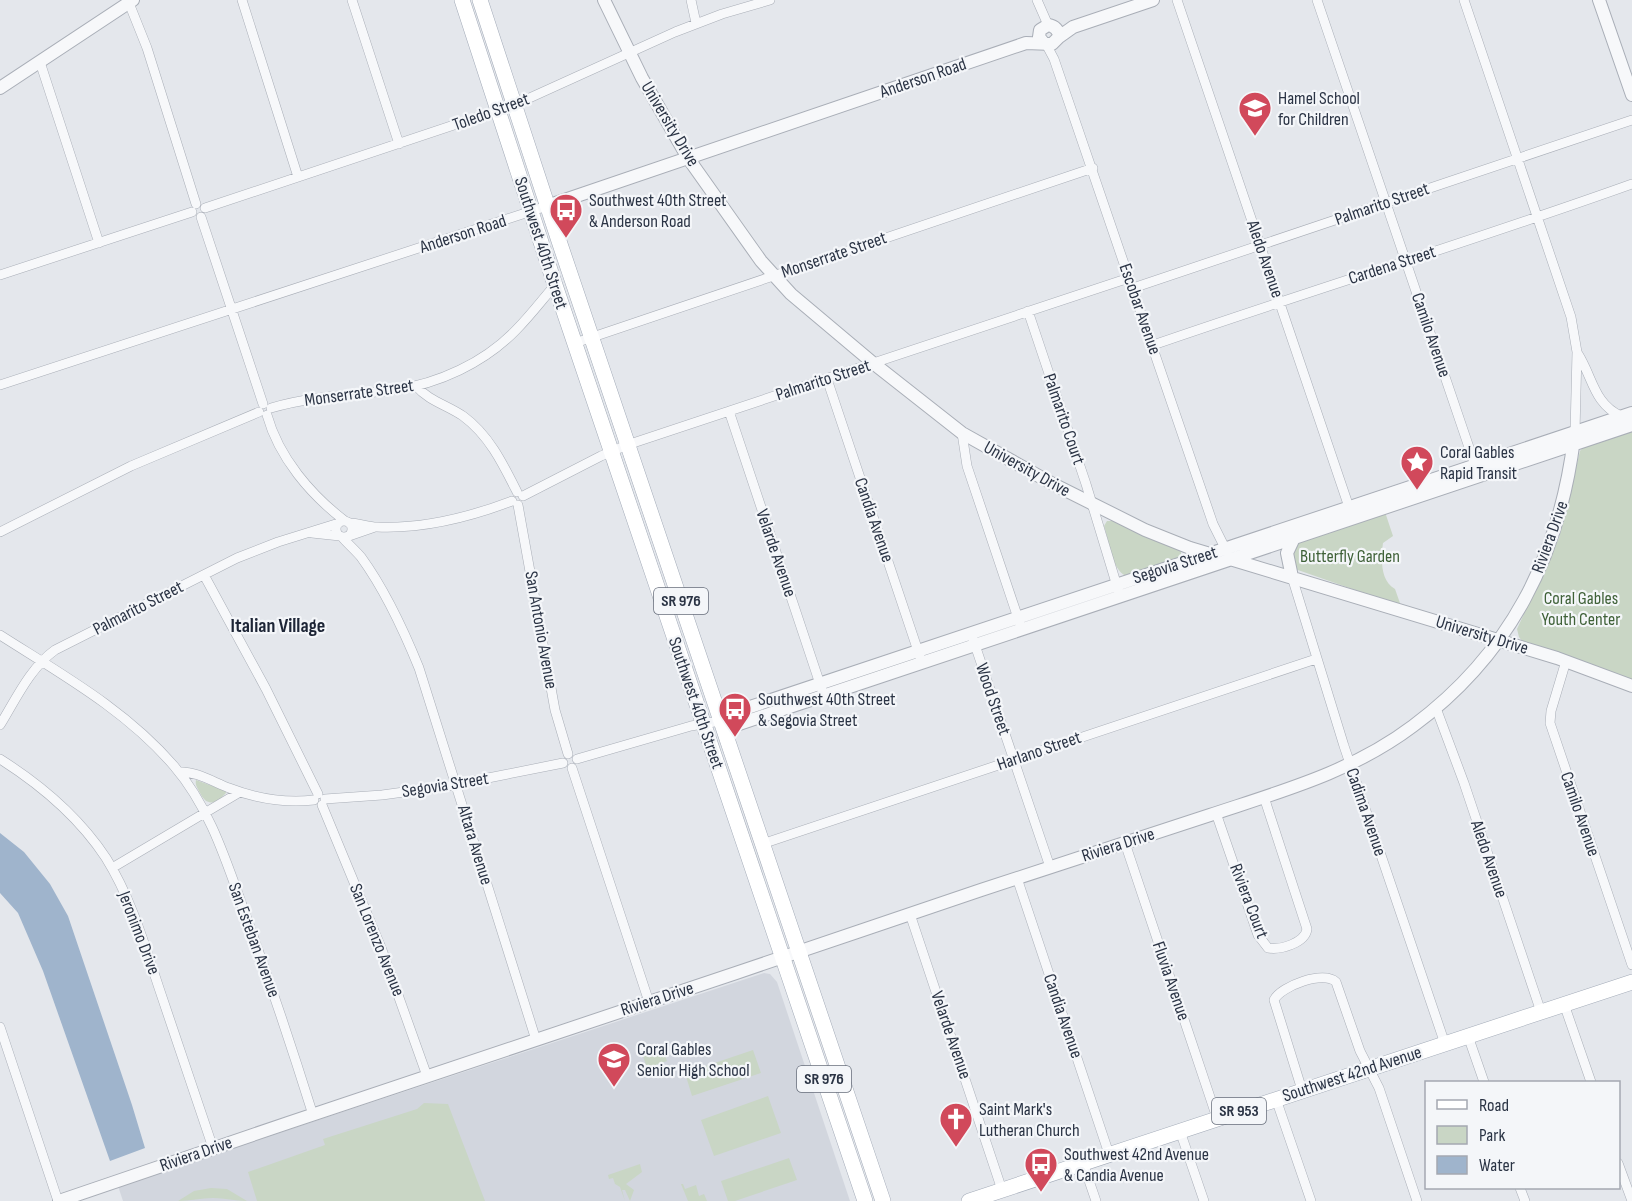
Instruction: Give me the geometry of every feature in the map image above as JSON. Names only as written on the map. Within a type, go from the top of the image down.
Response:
[{"type":"main road","name":"Southwest 40th Street","points":[[462,0],[530,212],[865,1201]]},
{"type":"main road","name":"Southwest 40th Street","points":[[480,0],[591,338],[883,1201]]},
{"type":"main road","name":"Southwest 42nd Avenue","points":[[969,1201],[993,1195],[1109,1154],[1632,982]]},
{"type":"street","points":[[242,0],[298,177]]},
{"type":"street","points":[[352,0],[399,144]]},
{"type":"street","name":"University Drive","points":[[604,0],[628,53],[688,158],[774,276],[813,313],[962,433],[1053,484],[1158,535],[1210,554],[1228,554],[1292,578],[1566,661],[1632,686]]},
{"type":"street","points":[[691,0],[696,23]]},
{"type":"street","name":"Toledo Street","points":[[0,275],[498,111],[696,23],[770,0]]},
{"type":"street","name":"Escobar Avenue","points":[[1037,0],[1054,58],[1213,524],[1228,554]]},
{"type":"street","points":[[1048,35],[1153,0]]},
{"type":"street","name":"Aledo Avenue","points":[[1177,0],[1351,513]]},
{"type":"street","name":"Camilo Avenue","points":[[1317,0],[1475,465]]},
{"type":"street","name":"Riviera Drive","points":[[58,1201],[1337,771],[1385,746],[1436,708],[1465,680],[1498,641],[1524,600],[1546,554],[1563,503],[1574,438],[1577,352],[1571,317],[1464,0]]},
{"type":"street","points":[[1599,0],[1632,95]]},
{"type":"street","points":[[0,88],[131,1]]},
{"type":"street","name":"Altara Avenue","points":[[131,1],[272,430],[289,461],[344,529],[383,594],[428,691],[536,1040]]},
{"type":"street","name":"Anderson Road","points":[[0,386],[530,212],[1048,35]]},
{"type":"street","points":[[40,62],[99,243]]},
{"type":"street","name":"Palmarito Street","points":[[1133,288],[1632,120]]},
{"type":"street","name":"Monserrate Street","points":[[575,344],[1093,168]]},
{"type":"street","name":"Cardena Street","points":[[1153,345],[1632,184]]},
{"type":"street","name":"Palmarito Street","points":[[0,725],[41,661],[67,644],[258,549],[309,533],[431,523],[471,514],[518,498],[627,445],[1130,278]]},
{"type":"street","name":"Monserrate Street","points":[[0,532],[131,466],[265,410],[315,398],[416,386],[452,373],[490,352],[516,330],[555,285]]},
{"type":"street","name":"Palmarito Court","points":[[1028,311],[1092,503],[1118,590]]},
{"type":"street","points":[[1577,352],[1602,404],[1610,411],[1627,414]]},
{"type":"street","name":"Candia Avenue","points":[[827,379],[920,657]]},
{"type":"street","name":"San Antonio Avenue","points":[[416,386],[430,398],[467,420],[486,438],[500,458],[518,498],[555,710],[649,1002]]},
{"type":"street","name":"Velarde Avenue","points":[[729,411],[822,689]]},
{"type":"street","name":"Segovia Street","points":[[240,792],[282,800],[382,795],[457,784],[570,761],[703,723],[720,721],[730,727],[822,689],[1574,438],[1627,414]]},
{"type":"street","name":"Segovia Street","points":[[1228,554],[1294,538],[1351,513],[1475,465],[1632,425]]},
{"type":"street","points":[[962,433],[967,466],[1020,623]]},
{"type":"street","points":[[1292,578],[1287,553],[1294,538]]},
{"type":"street","name":"Segovia Street","points":[[1118,590],[1210,554]]},
{"type":"street","name":"San Lorenzo Avenue","points":[[204,575],[279,713],[320,799],[382,950],[427,1076]]},
{"type":"street","name":"Cadima Avenue","points":[[1292,578],[1350,765],[1445,1044]]},
{"type":"street","name":"San Esteban Avenue","points":[[0,635],[101,700],[140,733],[179,772],[206,812],[264,965],[312,1115]]},
{"type":"street","name":"Wood Street","points":[[973,639],[1050,867]]},
{"type":"street","name":"Harlano Street","points":[[762,844],[1316,659]]},
{"type":"street","name":"Camilo Avenue","points":[[1566,661],[1551,711],[1550,723],[1632,965]]},
{"type":"street","name":"Aledo Avenue","points":[[1436,708],[1464,783],[1540,1012]]},
{"type":"street","name":"Jeronimo Drive","points":[[0,759],[36,784],[62,806],[95,843],[112,868],[138,923],[213,1148]]},
{"type":"street","points":[[179,772],[191,772],[240,792]]},
{"type":"street","points":[[112,868],[240,792]]},
{"type":"street","name":"Riviera Court","points":[[1216,813],[1261,941],[1271,949],[1282,947],[1304,938],[1307,925],[1264,797]]},
{"type":"street","name":"Fluvia Avenue","points":[[1125,843],[1217,1118]]},
{"type":"street","name":"Candia Avenue","points":[[1017,878],[1109,1154]]},
{"type":"street","name":"Velarde Avenue","points":[[910,914],[993,1195]]},
{"type":"street","points":[[1302,1090],[1275,1006],[1275,997],[1281,990],[1297,984],[1318,977],[1329,977],[1336,982],[1360,1052],[1379,1088],[1418,1201]]},
{"type":"street","points":[[1564,1004],[1590,1081]]},
{"type":"street","points":[[0,1027],[58,1201]]},
{"type":"street","points":[[1468,1036],[1483,1081]]},
{"type":"street","points":[[1276,1099],[1311,1201]]},
{"type":"street","points":[[1180,1131],[1204,1201]]},
{"type":"street","points":[[1083,1163],[1096,1201]]},
{"type":"street","points":[[1620,1168],[1632,1201]]},
{"type":"shaded area","name":"Coral Gables Senior High School","points":[[764,973],[770,974],[777,982],[850,1201],[123,1201],[118,1186]]},
{"type":"green space","name":"Coral Gables Youth Center","points":[[1632,430],[1632,683],[1522,641],[1517,629],[1559,538],[1580,451],[1584,446]]},
{"type":"green space","name":"Butterfly Garden","points":[[1385,512],[1393,536],[1383,543],[1384,575],[1395,589],[1401,606],[1295,569],[1292,553],[1298,541]]},
{"type":"green space","points":[[1107,521],[1113,521],[1181,550],[1181,557],[1126,576],[1117,567],[1111,554],[1104,526]]},
{"type":"green space","points":[[196,780],[226,791],[226,793],[219,800],[209,802],[200,793]]},
{"type":"green space","points":[[662,1047],[667,1061],[647,1068],[642,1053]]},
{"type":"green space","points":[[753,1050],[761,1073],[692,1096],[685,1073]]},
{"type":"green space","points":[[768,1096],[781,1133],[714,1156],[701,1120]]},
{"type":"green space","points":[[424,1103],[448,1104],[485,1201],[257,1201],[248,1172],[325,1145],[323,1139],[417,1109]]},
{"type":"green space","points":[[789,1158],[797,1180],[735,1201],[728,1201],[721,1181]]},
{"type":"green space","points":[[640,1164],[642,1172],[626,1184],[634,1190],[630,1201],[625,1190],[622,1190],[625,1201],[620,1187],[615,1184],[613,1178],[609,1179],[608,1175]]},
{"type":"green space","points":[[681,1184],[685,1189],[696,1185],[699,1196],[704,1194],[707,1201],[688,1201]]},
{"type":"green space","points":[[211,1188],[227,1189],[247,1201],[213,1198],[178,1201],[194,1191]]},
{"type":"water","points":[[0,833],[24,852],[50,884],[68,916],[145,1148],[110,1161],[43,971],[18,913],[0,893]]},
{"type":"place","name":"Hamel School for Children","points":[[1255,137]]},
{"type":"place","name":"Southwest 40th Street & Anderson Road","points":[[566,239]]},
{"type":"place","name":"Coral Gables Rapid Transit","points":[[1417,491]]},
{"type":"place","name":"Southwest 40th Street & Segovia Street","points":[[735,738]]},
{"type":"place","name":"Coral Gables Senior High School","points":[[614,1088]]},
{"type":"place","name":"Saint Mark's Lutheran Church","points":[[956,1148]]},
{"type":"place","name":"Southwest 42nd Avenue & Candia Avenue","points":[[1041,1193]]},
{"type":"district","name":"Italian Village","points":[[278,626]]}]
